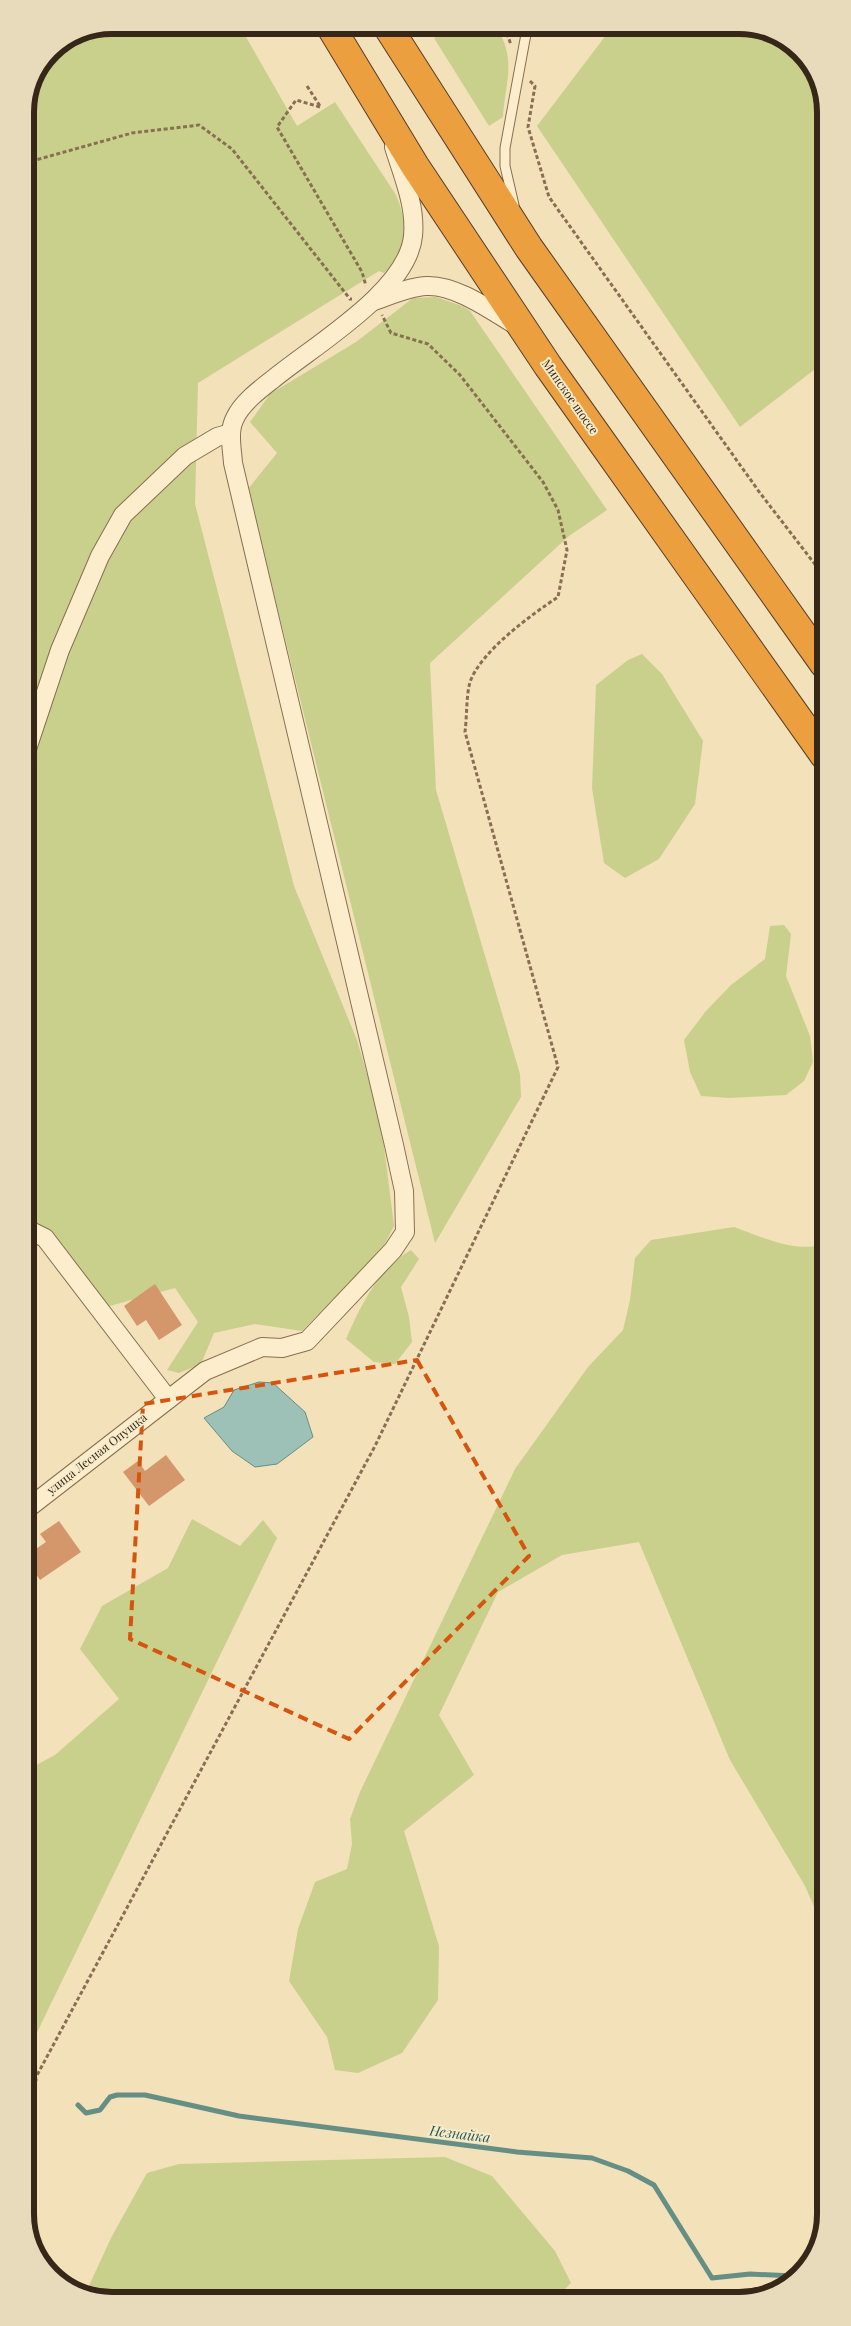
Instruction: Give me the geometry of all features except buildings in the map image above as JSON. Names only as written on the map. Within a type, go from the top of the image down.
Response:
[{"type":"highway","name":"Минское шоссе","points":[[335,34],[420,174],[524,330],[817,745]]},
{"type":"highway","points":[[392,34],[529,248],[817,654]]},
{"type":"street","points":[[34,728],[60,650],[100,556],[122,515],[185,456],[217,437],[231,433],[235,417],[263,387],[374,301],[398,274],[408,259],[412,246],[414,224],[412,206],[384,114]]},
{"type":"street","points":[[374,301],[418,287],[437,286],[459,293],[524,330]]},
{"type":"street","name":"улица Лесная Опушка","points":[[34,1504],[204,1371],[224,1361],[262,1347],[282,1348],[306,1341],[393,1250],[405,1232],[404,1191],[394,1145],[358,985],[233,463],[231,433]]},
{"type":"street","points":[[34,1232],[45,1238],[168,1399]]},
{"type":"lane","points":[[526,34],[504,148],[505,166],[513,202],[529,248]]},
{"type":"path","points":[[507,34],[520,69],[535,86],[528,127],[549,197],[760,493],[817,567]]},
{"type":"path","points":[[307,86],[320,107],[296,100],[277,127],[362,272],[363,281],[374,301]]},
{"type":"path","points":[[34,160],[132,133],[199,125],[232,149],[350,299],[374,301]]},
{"type":"highlighted area","points":[[417,1360],[529,1556],[349,1739],[130,1639],[143,1404]]},
{"type":"green space","points":[[244,34],[297,126],[335,102],[396,195],[403,216],[404,237],[402,246],[392,265],[384,273],[379,271],[198,383],[195,504],[294,886],[357,1040],[381,1122],[394,1226],[382,1249],[302,1331],[255,1324],[214,1333],[201,1364],[179,1373],[167,1370],[198,1322],[175,1288],[106,1307],[53,1238],[34,1223],[35,97],[47,69],[57,57],[69,47],[97,35]]},
{"type":"green space","points":[[441,34],[500,34],[507,51],[508,61],[503,117],[489,126],[434,38]]},
{"type":"green space","points":[[607,34],[744,34],[759,36],[787,50],[809,77],[817,102],[817,368],[740,427],[537,126]]},
{"type":"green space","points":[[436,297],[462,306],[470,311],[607,510],[569,536],[430,663],[436,790],[520,1074],[521,1097],[435,1243],[248,489],[277,453],[250,422],[270,394],[356,342],[413,298]]},
{"type":"green space","points":[[642,654],[662,674],[703,741],[695,804],[659,859],[625,878],[604,863],[592,788],[596,685],[628,660]]},
{"type":"green space","points":[[784,925],[791,934],[786,976],[810,1036],[813,1062],[804,1081],[786,1095],[729,1098],[701,1096],[690,1072],[684,1040],[706,1011],[731,985],[765,959],[770,926]]},
{"type":"green space","points":[[734,1227],[791,1246],[817,1245],[817,1913],[805,1886],[730,1760],[639,1542],[562,1555],[498,1592],[439,1715],[474,1775],[404,1831],[439,1946],[438,2000],[402,2053],[358,2073],[335,2070],[327,2037],[289,1981],[298,1929],[315,1882],[347,1869],[352,1844],[350,1819],[360,1792],[515,1469],[588,1367],[623,1330],[630,1300],[635,1258],[651,1240]]},
{"type":"green space","points":[[411,1250],[419,1259],[401,1287],[409,1317],[412,1342],[395,1364],[374,1362],[346,1339],[364,1301],[380,1278],[389,1267]]},
{"type":"green space","points":[[192,1519],[240,1546],[263,1520],[277,1538],[34,2039],[34,1766],[55,1755],[119,1699],[80,1649],[102,1606],[168,1568]]},
{"type":"green space","points":[[445,2157],[492,2176],[555,2251],[571,2283],[562,2292],[107,2292],[88,2288],[112,2236],[147,2173],[179,2164]]},
{"type":"water","points":[[259,1382],[273,1383],[305,1412],[313,1437],[277,1464],[255,1467],[232,1451],[204,1418],[224,1407],[234,1390]]},
{"type":"waterway","name":"Незнайка","points":[[78,2105],[86,2113],[100,2110],[110,2097],[117,2095],[145,2095],[239,2116],[517,2152],[592,2158],[628,2171],[654,2185],[712,2278],[750,2274],[786,2276]]}]
